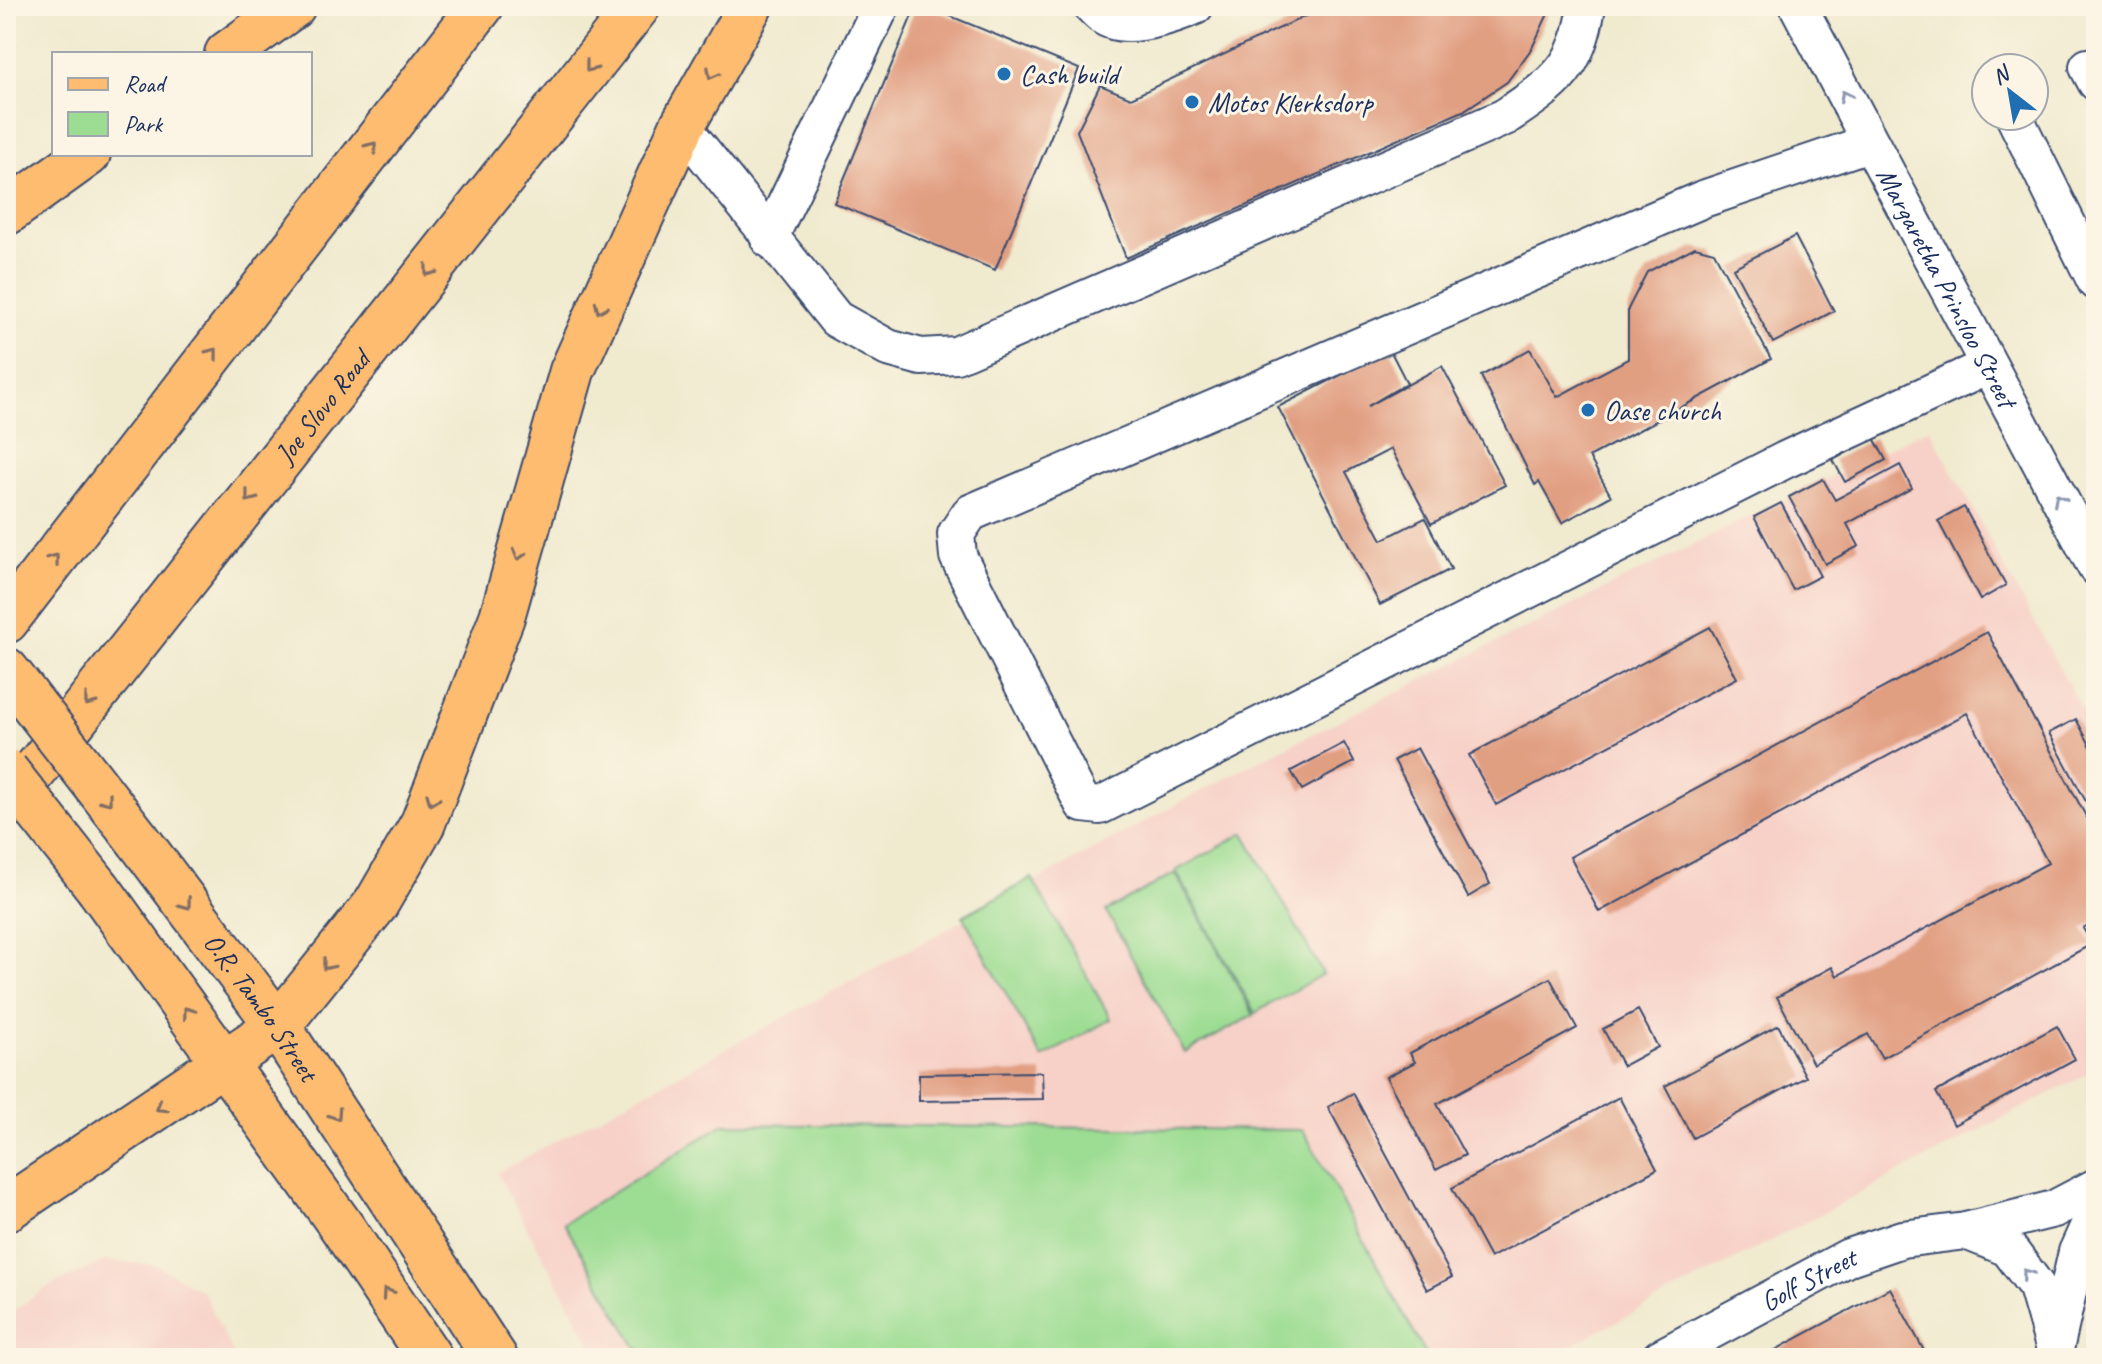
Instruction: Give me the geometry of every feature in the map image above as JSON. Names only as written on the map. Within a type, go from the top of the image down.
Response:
[{"type":"main road","points":[[230,52],[293,6]]},
{"type":"main road","points":[[6,621],[481,6]]},
{"type":"main road","name":"Joe Slovo Road","points":[[6,807],[638,6]]},
{"type":"main road","points":[[6,1209],[226,1064],[278,1026],[376,904],[423,823],[502,617],[572,371],[682,126],[750,6]]},
{"type":"main road","points":[[6,213],[85,156]]},
{"type":"main road","name":"O.R. Tambo Street","points":[[6,670],[278,1026],[495,1358]]},
{"type":"main road","points":[[6,771],[99,889],[226,1064],[430,1358]]},
{"type":"street","points":[[769,239],[881,6]]},
{"type":"street","points":[[1092,6],[1118,23],[1179,13],[1195,6]]},
{"type":"street","points":[[682,126],[769,239],[836,319],[888,348],[921,357],[956,355],[1505,117],[1556,83],[1579,46],[1587,6]]},
{"type":"street","name":"Margaretha Prinsloo Street","points":[[1798,6],[2096,567]]},
{"type":"street","points":[[2022,132],[2096,282]]},
{"type":"street","points":[[1869,143],[1703,199],[970,513],[956,534],[958,556],[1083,804],[1100,806],[1785,460],[1988,366]]},
{"type":"street","name":"Golf Street","points":[[1660,1358],[1849,1257],[1902,1239],[1966,1231],[2054,1209],[2096,1187]]},
{"type":"street","points":[[2054,1352],[2077,1252],[2096,1210]]},
{"type":"street","name":"Golf Street","points":[[1966,1231],[2008,1248],[2037,1287],[2054,1352]]},
{"type":"shaded area","points":[[1929,428],[2096,735],[2096,1069],[1548,1358],[599,1358],[497,1173],[1246,767]]},
{"type":"shaded area","points":[[105,1261],[157,1265],[203,1292],[235,1358],[6,1358],[6,1316],[46,1288]]},
{"type":"green space","points":[[1244,833],[1323,974],[1255,1013],[1176,871]]},
{"type":"green space","points":[[1175,873],[1254,1015],[1185,1053],[1106,911]]},
{"type":"green space","points":[[1032,878],[1111,1019],[1042,1058],[963,916]]},
{"type":"green space","points":[[724,1124],[1303,1130],[1428,1358],[643,1358],[564,1223]]},
{"type":"building","points":[[916,6],[926,6],[1079,69],[995,270],[834,203]]},
{"type":"building","points":[[1327,6],[1548,6],[1547,16],[1532,48],[1507,82],[1463,111],[1126,258],[1077,131],[1100,85],[1131,98]]},
{"type":"building","points":[[1795,236],[1834,311],[1773,343],[1733,268]]},
{"type":"building","name":"Oase church","points":[[1695,247],[1714,252],[1771,359],[1589,457],[1611,496],[1562,523],[1539,482],[1535,485],[1481,376],[1530,349],[1557,397],[1628,359],[1628,309],[1647,272]]},
{"type":"building","points":[[1390,350],[1407,383],[1368,406],[1442,366],[1505,485],[1431,524],[1391,449],[1346,472],[1382,540],[1425,518],[1451,569],[1380,605],[1278,407]]},
{"type":"building","points":[[1874,438],[1886,460],[1845,482],[1833,460]]},
{"type":"building","points":[[1900,465],[1912,488],[1847,524],[1859,546],[1825,564],[1789,497],[1823,479],[1835,500]]},
{"type":"building","points":[[1781,503],[1820,576],[1793,590],[1754,517]]},
{"type":"building","points":[[1964,507],[2006,585],[1980,600],[1938,521]]},
{"type":"building","points":[[1710,627],[1737,678],[1496,805],[1469,755]]},
{"type":"building","points":[[1987,632],[2096,835],[2096,920],[2083,928],[2092,944],[1882,1058],[1868,1034],[1813,1064],[1777,997],[1832,967],[1837,976],[2048,863],[1967,713],[1599,912],[1570,857]]},
{"type":"building","points":[[2076,719],[2096,756],[2096,806],[2090,809],[2049,733]]},
{"type":"building","points":[[1344,743],[1354,762],[1302,790],[1291,771]]},
{"type":"building","points":[[1417,748],[1490,884],[1468,897],[1394,760]]},
{"type":"building","points":[[1550,978],[1577,1028],[1437,1104],[1465,1155],[1436,1170],[1386,1077],[1415,1062],[1410,1053]]},
{"type":"building","points":[[1638,1010],[1658,1047],[1623,1066],[1603,1029]]},
{"type":"building","points":[[1778,1025],[1806,1077],[1693,1138],[1665,1086]]},
{"type":"building","points":[[2057,1026],[2075,1059],[1954,1125],[1936,1092]]},
{"type":"building","points":[[1042,1072],[1043,1099],[919,1101],[919,1074]]},
{"type":"building","points":[[1353,1093],[1452,1277],[1427,1290],[1328,1107]]},
{"type":"building","points":[[1619,1097],[1657,1169],[1490,1258],[1452,1188]]},
{"type":"building","points":[[1890,1288],[1928,1358],[1768,1358],[1766,1355]]},
{"type":"place","name":"Cash build","points":[[1004,74]]},
{"type":"place","name":"Motos Klerksdorp","points":[[1192,102]]},
{"type":"place","name":"Oase church","points":[[1588,410]]}]
